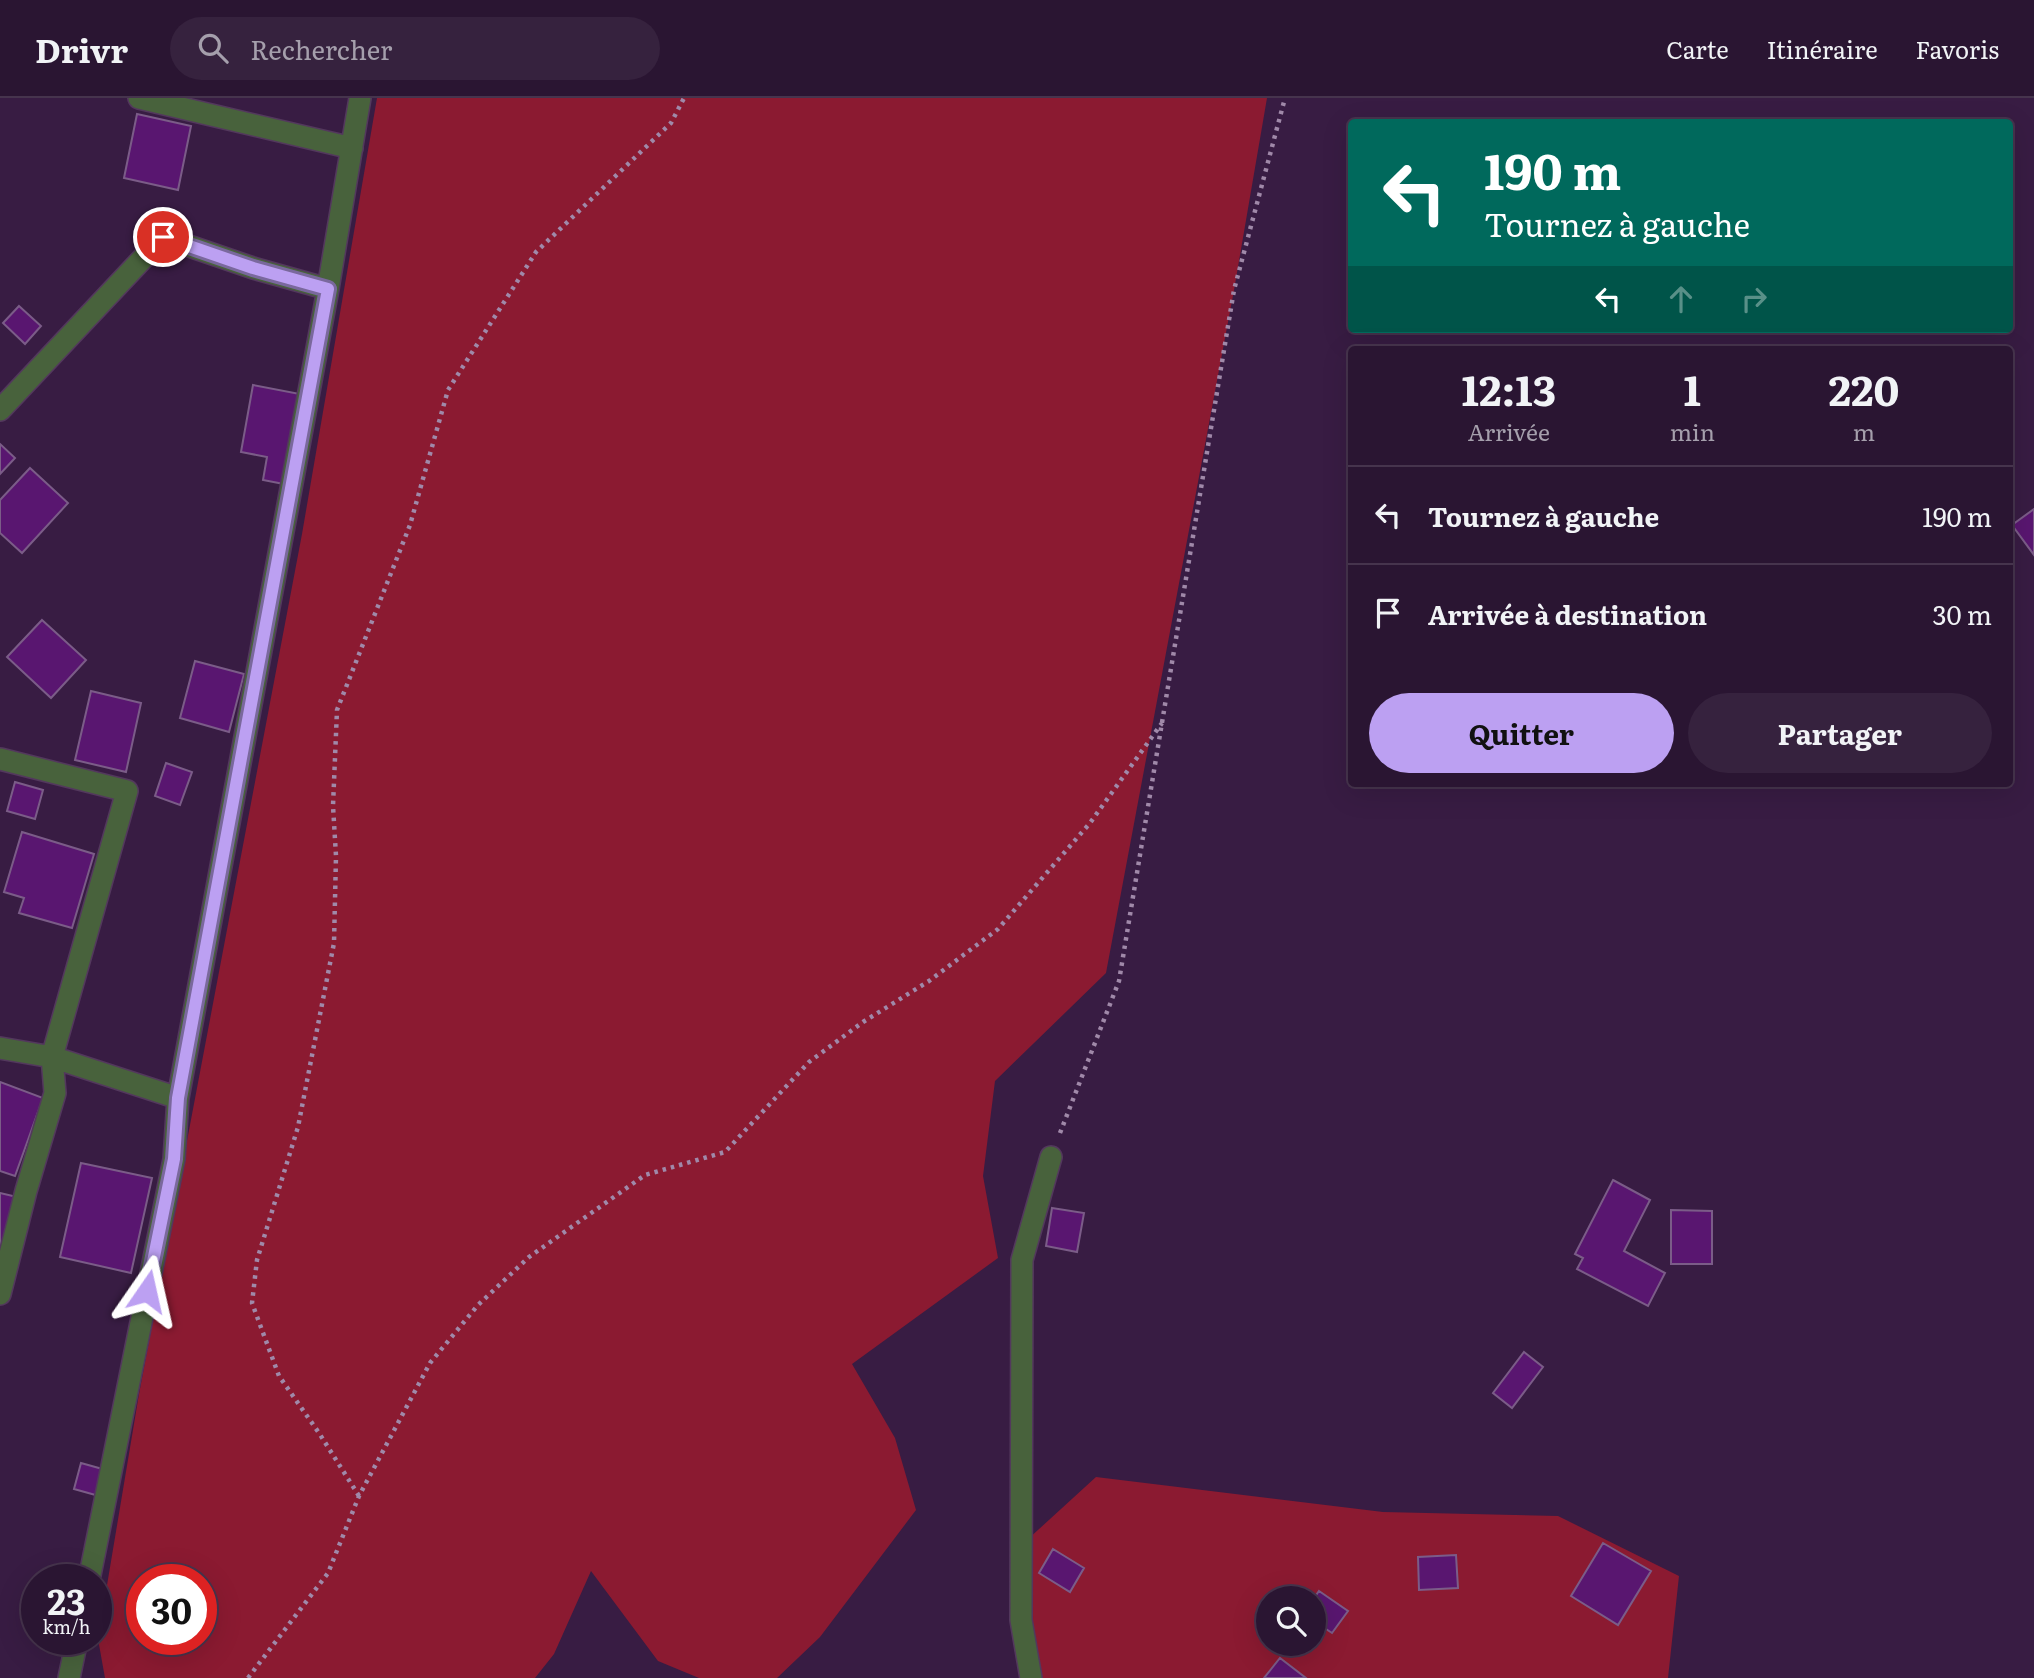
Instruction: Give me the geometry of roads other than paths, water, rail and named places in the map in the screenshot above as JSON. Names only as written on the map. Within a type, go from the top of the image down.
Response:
[{"type":"street","points":[[139,98],[352,148]]},
{"type":"street","points":[[92,1564],[174,1159],[178,1098],[328,289],[360,98]]},
{"type":"street","points":[[0,410],[163,237],[253,268],[328,289]]},
{"type":"street","points":[[0,759],[127,791],[52,1056],[55,1093],[26,1191],[0,1294]]},
{"type":"street","points":[[0,1048],[52,1056],[178,1098]]},
{"type":"street","points":[[1031,1678],[1021,1620],[1022,1260],[1051,1157]]},
{"type":"street","points":[[69,1678],[74,1655]]}]
